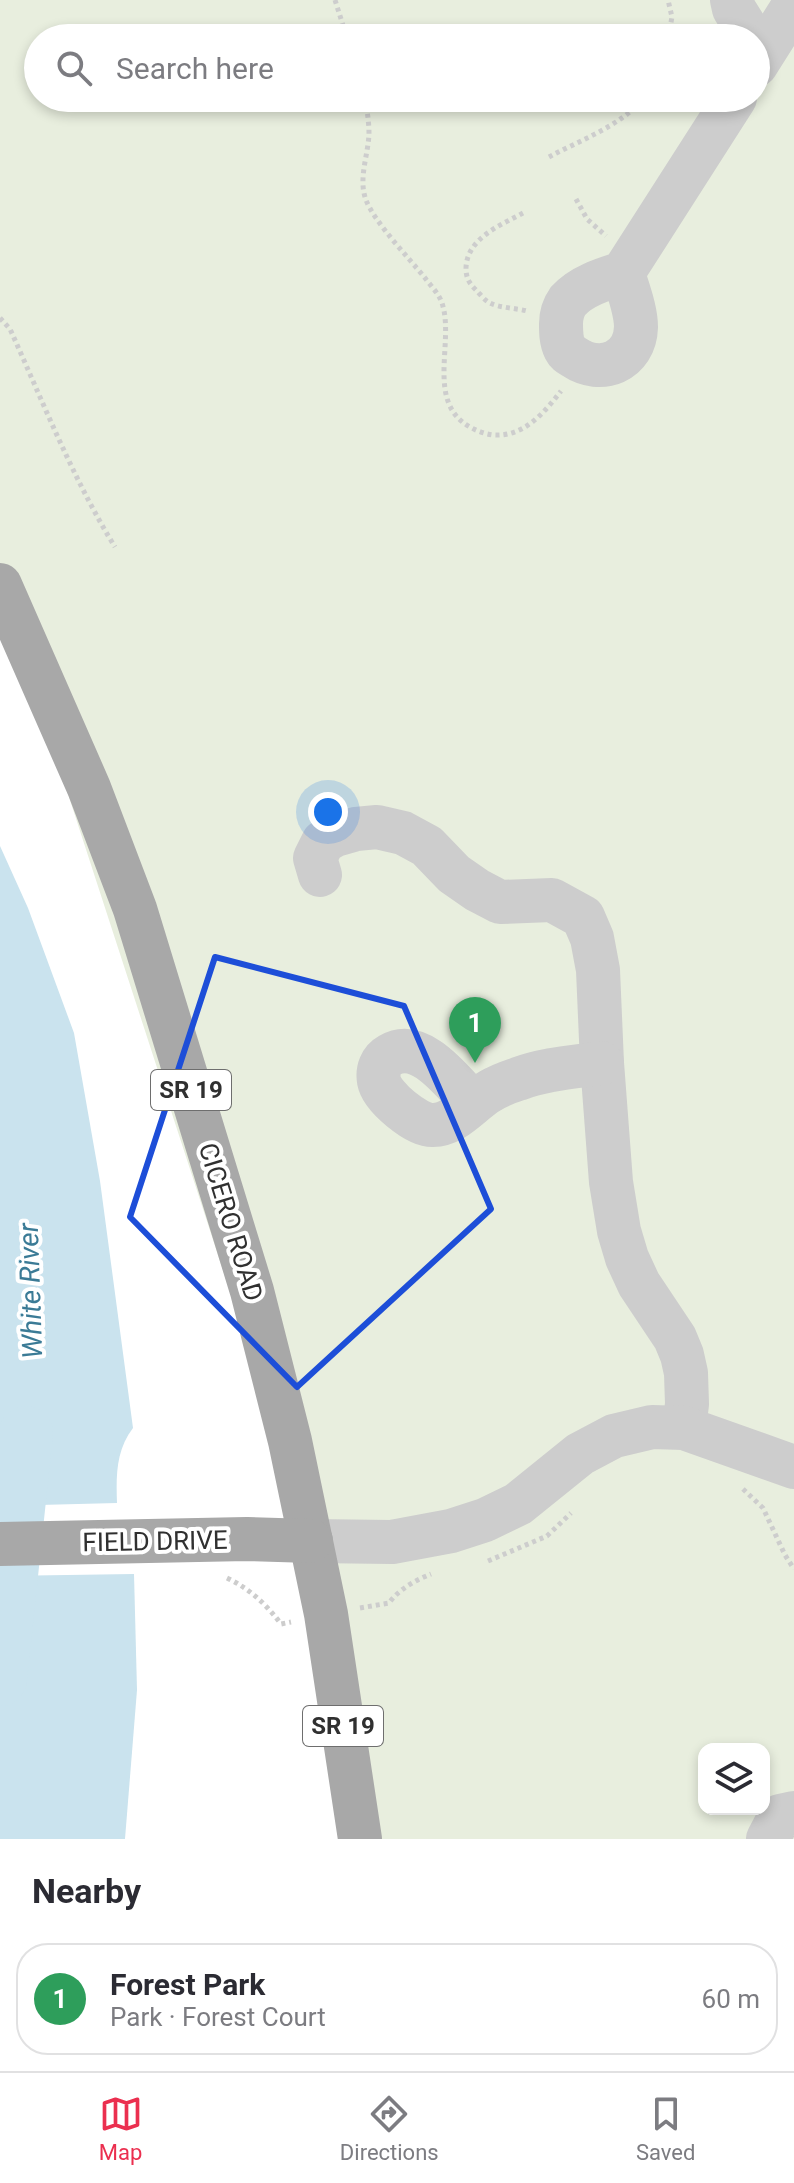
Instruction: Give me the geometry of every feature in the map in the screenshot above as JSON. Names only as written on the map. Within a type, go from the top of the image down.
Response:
[{"type":"main road","name":"CICERO ROAD","points":[[0,585],[89,788],[135,909],[252,1291],[290,1441],[326,1614],[360,1839]]},
{"type":"main road","name":"FIELD DRIVE","points":[[0,1544],[311,1541]]},
{"type":"street","points":[[732,0],[744,24]]},
{"type":"street","points":[[770,43],[794,5]]},
{"type":"street","points":[[623,273],[726,112]]},
{"type":"street","points":[[320,875],[315,858],[323,842],[335,835],[377,827],[403,833],[427,846],[454,874],[500,902],[552,900],[583,917],[592,938],[598,970],[611,1182],[619,1231],[639,1284],[675,1338],[682,1355],[687,1404],[684,1428]]},
{"type":"street","points":[[473,1103],[518,1078],[602,1063]]},
{"type":"street","points":[[311,1541],[392,1542],[451,1531],[485,1520],[518,1504],[580,1454],[614,1436],[652,1427],[684,1428],[794,1467]]},
{"type":"street","points":[[768,1839],[780,1816],[794,1813]]},
{"type":"path","points":[[335,0],[343,24]]},
{"type":"path","points":[[668,0],[671,24]]},
{"type":"path","points":[[366,112],[369,136],[363,173],[365,196],[375,215],[441,298],[446,327],[444,380],[448,403],[456,416],[467,426],[484,433],[510,433],[534,423],[566,384]]},
{"type":"path","points":[[549,157],[630,112]]},
{"type":"path","points":[[523,213],[478,241],[467,261],[466,272],[468,283],[490,303],[540,314]]},
{"type":"path","points":[[0,318],[10,329],[77,477],[115,547]]},
{"type":"path","points":[[734,1481],[763,1508],[794,1569]]},
{"type":"path","points":[[482,1562],[496,1559],[547,1536],[575,1508]]},
{"type":"path","points":[[227,1578],[266,1604],[281,1624],[389,1603],[419,1579],[440,1571]]},
{"type":"highlighted area","points":[[215,957],[404,1006],[491,1209],[297,1387],[130,1217]]},
{"type":"green space","points":[[0,0],[794,0],[794,1839],[357,1839],[310,1538],[0,585]]},
{"type":"water","points":[[0,846],[28,908],[74,1033],[100,1181],[133,1428],[120,1454],[117,1503],[0,1506]]},
{"type":"water","points":[[134,1574],[137,1690],[125,1839],[0,1839],[0,1576]]},
{"type":"waterway","name":"White River","points":[[0,1679],[26,1433]]},
{"type":"place","name":"Forest Park","points":[[475,1063]]}]
